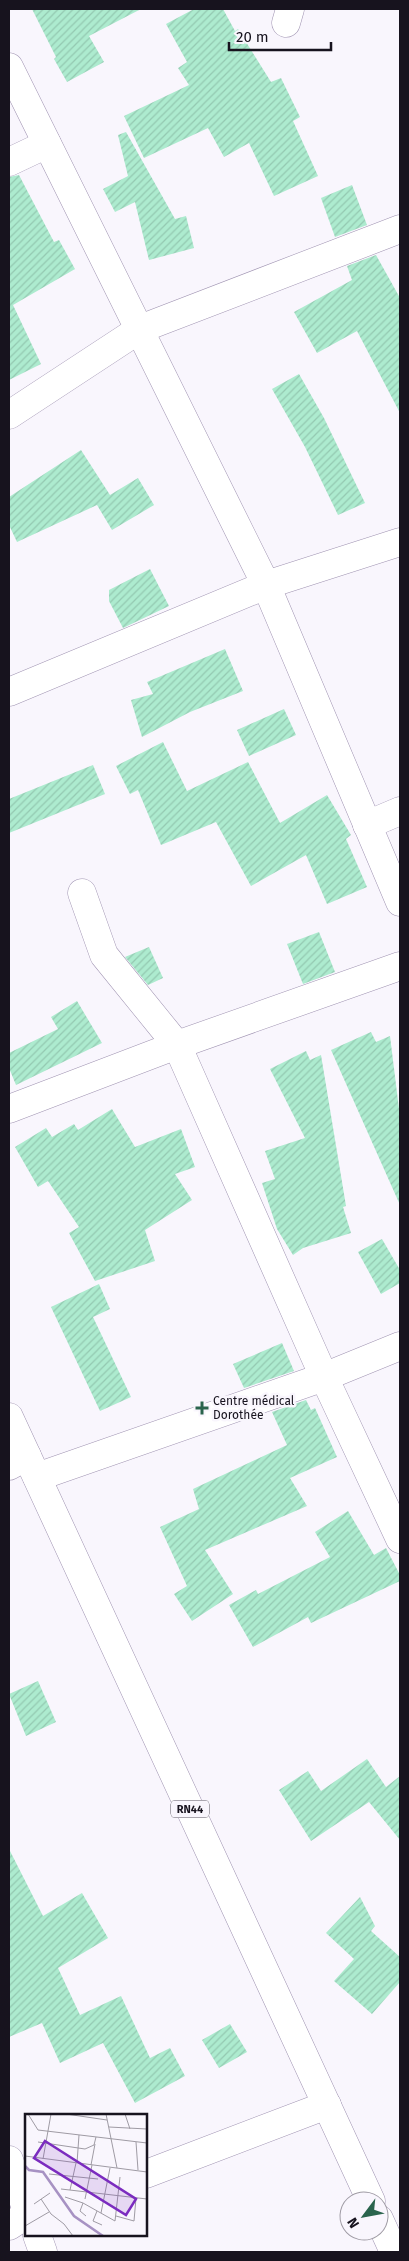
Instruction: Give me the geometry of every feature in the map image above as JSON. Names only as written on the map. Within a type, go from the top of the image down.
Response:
[{"type":"street","points":[[9,67],[266,586],[400,902]]},
{"type":"street","points":[[9,162],[47,144]]},
{"type":"street","points":[[9,415],[140,329],[400,229]]},
{"type":"street","points":[[9,692],[266,586],[400,542]]},
{"type":"street","points":[[367,824],[400,811]]},
{"type":"street","points":[[82,893],[104,955],[176,1045],[324,1377],[400,1539]]},
{"type":"street","points":[[9,1109],[176,1045],[400,966]]},
{"type":"street","points":[[24,1467],[324,1377],[400,1346]]},
{"type":"street","name":"RN44","points":[[9,1417],[24,1467],[366,2191]]},
{"type":"street","points":[[148,2173],[327,2105]]},
{"type":"street","points":[[9,2160],[25,2205]]},
{"type":"street","points":[[9,2226],[25,2216]]},
{"type":"street","points":[[37,2236],[44,2252]]},
{"type":"building","points":[[32,9],[141,9],[89,36],[104,62],[67,82],[54,59],[56,57]]},
{"type":"building","points":[[194,9],[223,9],[235,31],[238,29],[271,82],[281,78],[300,117],[293,121],[318,176],[274,196],[249,143],[224,157],[208,128],[144,158],[124,116],[189,85],[178,68],[187,62],[166,24]]},
{"type":"building","points":[[126,132],[175,219],[186,216],[194,248],[149,260],[135,202],[115,212],[103,189],[128,176],[118,135]]},
{"type":"building","points":[[19,175],[54,242],[59,240],[75,269],[13,305],[41,364],[9,380],[9,177]]},
{"type":"building","points":[[352,185],[367,225],[335,237],[321,198]]},
{"type":"building","points":[[376,255],[400,298],[400,413],[357,331],[317,353],[294,312],[352,280],[347,266]]},
{"type":"building","points":[[299,374],[324,418],[365,503],[338,515],[305,447],[272,389]]},
{"type":"building","points":[[81,450],[110,495],[138,478],[154,505],[112,530],[97,505],[17,542],[9,525],[9,497]]},
{"type":"building","points":[[150,569],[169,606],[123,628],[109,601],[109,590]]},
{"type":"building","points":[[225,649],[243,691],[190,712],[142,737],[131,700],[153,694],[147,682]]},
{"type":"building","points":[[284,709],[296,735],[249,756],[237,730]]},
{"type":"building","points":[[163,742],[187,791],[248,762],[280,823],[327,795],[351,835],[346,839],[367,887],[327,904],[306,855],[251,886],[216,822],[161,845],[138,790],[130,794],[116,766]]},
{"type":"building","points":[[93,765],[105,794],[9,833],[9,799]]},
{"type":"building","points":[[319,932],[335,972],[303,984],[287,944]]},
{"type":"building","points":[[149,947],[163,978],[148,985],[125,957]]},
{"type":"building","points":[[77,1001],[102,1043],[16,1085],[9,1068],[9,1053],[58,1029],[51,1017]]},
{"type":"building","points":[[371,1032],[376,1042],[390,1036],[400,1117],[400,1205],[331,1050]]},
{"type":"building","points":[[306,1051],[310,1060],[321,1055],[346,1206],[343,1207],[351,1233],[303,1248],[293,1255],[277,1229],[262,1183],[275,1179],[265,1151],[305,1138],[270,1069]]},
{"type":"building","points":[[112,1109],[135,1147],[181,1129],[195,1167],[175,1174],[192,1200],[145,1230],[155,1261],[95,1281],[69,1233],[79,1227],[48,1181],[38,1187],[15,1147],[46,1128],[52,1137],[74,1124],[78,1130]]},
{"type":"building","points":[[382,1239],[400,1270],[400,1283],[381,1294],[358,1252]]},
{"type":"building","points":[[99,1284],[110,1309],[93,1317],[131,1397],[100,1411],[51,1307]]},
{"type":"building","points":[[282,1343],[294,1371],[244,1388],[233,1364]]},
{"type":"building","points":[[306,1400],[311,1410],[315,1408],[337,1457],[290,1478],[307,1506],[205,1550],[233,1594],[192,1621],[174,1594],[187,1586],[160,1527],[199,1509],[193,1489],[287,1445],[272,1412]]},
{"type":"building","points":[[348,1511],[374,1555],[386,1548],[400,1575],[400,1581],[311,1623],[308,1617],[253,1647],[229,1605],[256,1590],[258,1594],[330,1557],[315,1532]]},
{"type":"building","points":[[38,1681],[56,1722],[26,1736],[9,1694]]},
{"type":"building","points":[[367,1759],[386,1787],[400,1776],[400,1840],[369,1802],[311,1841],[279,1790],[308,1771],[321,1791]]},
{"type":"building","points":[[9,1849],[43,1916],[82,1893],[108,1938],[58,1968],[80,2015],[121,1996],[150,2058],[170,2048],[185,2076],[135,2103],[103,2043],[60,2063],[42,2023],[9,2037]]},
{"type":"building","points":[[360,1897],[375,1926],[371,1931],[400,1957],[400,1982],[372,2014],[334,1981],[354,1959],[326,1933]]},
{"type":"building","points":[[230,2024],[247,2052],[219,2068],[202,2040]]},
{"type":"place","name":"Centre médical Dorothée","points":[[202,1408]]}]
